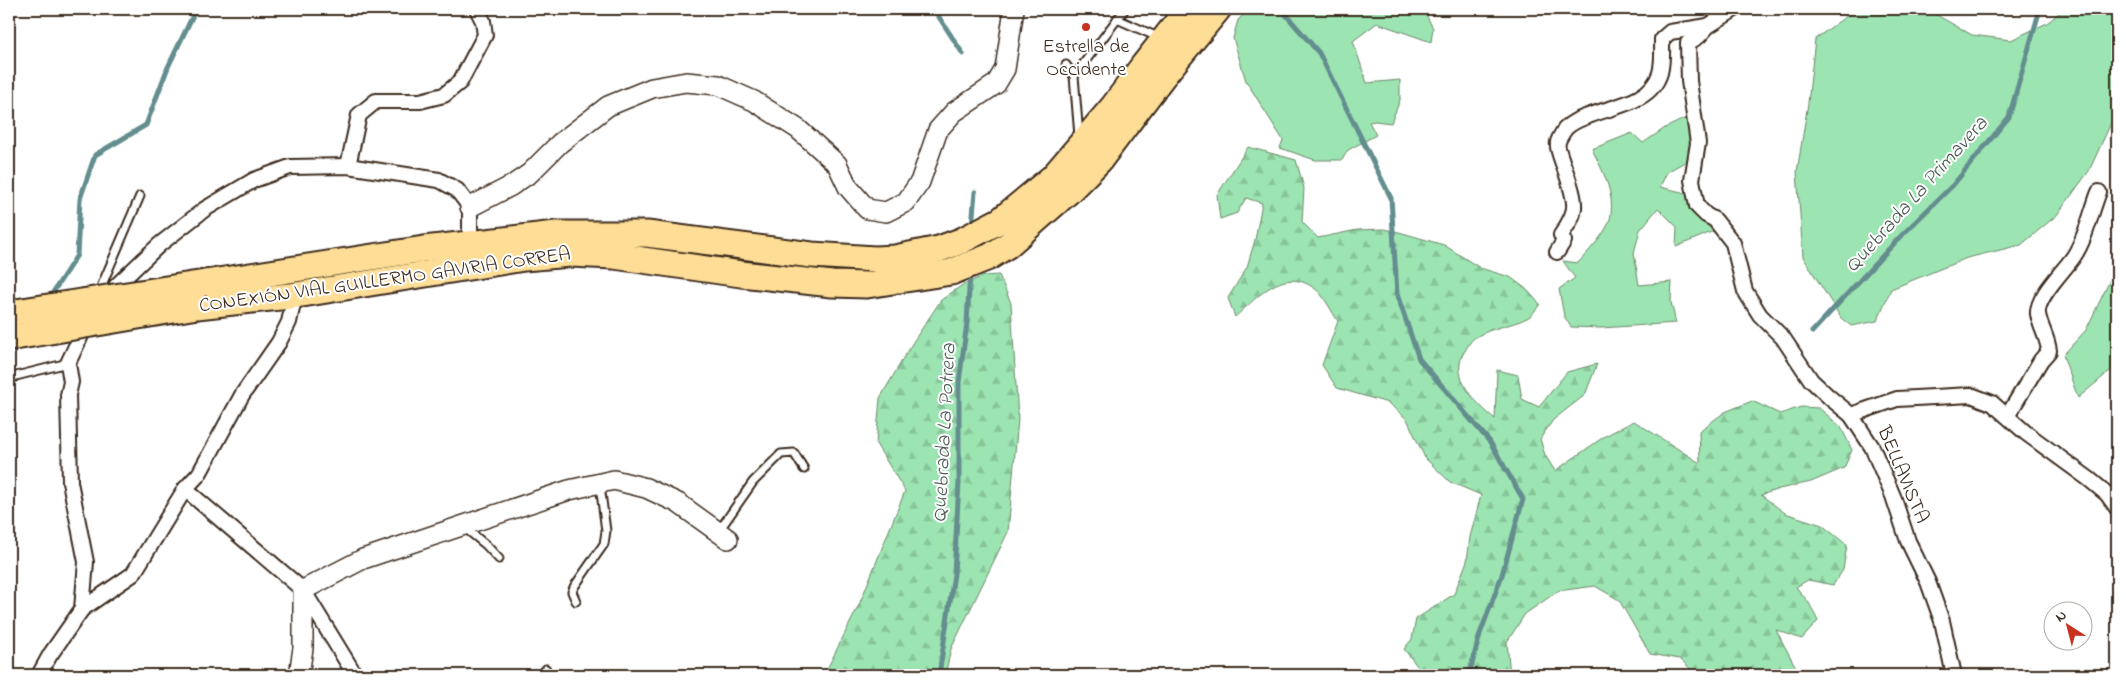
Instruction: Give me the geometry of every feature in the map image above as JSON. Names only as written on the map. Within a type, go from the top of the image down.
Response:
[{"type":"highway","name":"CONEXIÓN VIAL GUILLERMO GAVIRIA CORREA","points":[[9,338],[197,306],[295,295],[524,258],[570,254],[614,256],[741,274],[832,284],[867,285],[897,270],[918,254],[954,244],[1001,220],[1053,177],[1114,107],[1163,39],[1188,9]]},
{"type":"highway","name":"CONEXIÓN VIAL GUILLERMO GAVIRIA CORREA","points":[[9,313],[470,244],[556,234],[647,234],[812,255],[897,270],[951,272],[989,257],[1008,245],[1040,218],[1099,161],[1163,76],[1218,9]]},
{"type":"street","points":[[348,166],[359,115],[376,102],[420,101],[444,94],[460,82],[485,36],[483,22],[477,9]]},
{"type":"street","points":[[470,207],[518,182],[560,143],[608,106],[652,88],[686,82],[718,85],[762,106],[798,129],[837,164],[848,187],[867,209],[886,212],[906,202],[920,182],[938,130],[954,112],[996,84],[1005,69],[1014,9]]},
{"type":"street","points":[[1735,9],[1708,26],[1699,36],[1688,43],[1689,82],[1698,143],[1692,180],[1697,206],[1706,215],[1715,220],[1733,243],[1745,291],[1760,315],[1783,338],[1811,380],[1828,398],[1851,415]]},
{"type":"street","points":[[1558,252],[1564,241],[1562,235],[1574,209],[1574,198],[1569,177],[1557,143],[1566,128],[1579,119],[1641,98],[1650,90],[1660,74],[1662,39],[1664,35],[1670,32],[1708,26]]},
{"type":"street","points":[[82,609],[86,562],[70,482],[68,396],[71,382],[68,364],[89,321],[117,285],[159,245],[206,209],[254,180],[290,167],[348,166],[439,180],[457,190],[470,207],[470,244]]},
{"type":"street","points":[[2008,415],[2041,360],[2049,351],[2038,314],[2039,307],[2056,278],[2075,255],[2099,192]]},
{"type":"street","points":[[39,675],[50,655],[82,609],[133,574],[185,489],[199,474],[242,395],[279,342],[289,322],[295,295]]},
{"type":"street","name":"BELLAVISTA","points":[[1954,675],[1942,621],[1928,582],[1908,541],[1893,496],[1872,447],[1851,415],[1897,399],[1971,395],[1992,402],[2026,432],[2107,494],[2117,508]]},
{"type":"street","points":[[303,590],[363,559],[569,490],[614,480],[646,488],[678,503],[723,535]]},
{"type":"street","points":[[185,489],[303,590],[356,675]]},
{"type":"street","points":[[299,675],[304,648],[303,590]]},
{"type":"lane","points":[[1074,76],[1125,9]]},
{"type":"lane","points":[[1117,19],[1163,39]]},
{"type":"lane","points":[[1066,65],[1074,76],[1079,147]]},
{"type":"lane","points":[[9,381],[16,376],[68,364],[140,196]]},
{"type":"lane","points":[[723,535],[753,482],[780,454],[794,453],[804,469]]},
{"type":"lane","points":[[576,601],[572,592],[604,544],[606,531],[599,482]]},
{"type":"lane","points":[[462,526],[486,545],[499,559]]},
{"type":"lane","points":[[540,675],[546,669]]},
{"type":"green space","points":[[1249,9],[1423,9],[1433,28],[1431,42],[1377,23],[1353,41],[1367,83],[1400,80],[1400,100],[1391,123],[1369,122],[1376,135],[1348,150],[1342,160],[1315,160],[1280,148],[1283,140],[1246,81],[1233,38],[1238,20]]},
{"type":"green space","points":[[1856,9],[1926,9],[1972,35],[2011,40],[2047,23],[2064,9],[2117,9],[2117,110],[2089,171],[2057,215],[2021,245],[1967,258],[1891,289],[1877,321],[1851,326],[1841,318],[1803,257],[1797,172],[1808,103],[1815,39]]},
{"type":"green space","points":[[1690,116],[1690,159],[1667,172],[1660,187],[1686,193],[1691,208],[1716,230],[1676,247],[1677,227],[1658,208],[1640,230],[1634,253],[1639,285],[1672,282],[1671,302],[1676,323],[1601,328],[1571,327],[1564,316],[1559,289],[1575,278],[1563,261],[1578,263],[1605,230],[1610,219],[1610,191],[1592,149],[1632,133],[1643,143],[1665,128]]},
{"type":"green space","points":[[1248,147],[1296,160],[1304,188],[1302,222],[1318,238],[1357,230],[1384,229],[1399,232],[1444,245],[1480,268],[1510,277],[1525,288],[1540,304],[1534,312],[1521,321],[1488,331],[1472,340],[1461,359],[1460,369],[1466,388],[1479,405],[1495,419],[1497,370],[1518,375],[1522,399],[1539,407],[1567,372],[1597,364],[1585,395],[1553,420],[1540,439],[1545,455],[1555,471],[1605,436],[1634,421],[1700,463],[1699,431],[1725,412],[1752,401],[1780,414],[1801,407],[1819,408],[1841,427],[1852,450],[1844,468],[1811,482],[1761,495],[1785,513],[1822,525],[1847,545],[1843,570],[1833,585],[1808,580],[1796,587],[1809,603],[1818,621],[1802,639],[1776,630],[1800,675],[1697,675],[1680,659],[1650,654],[1619,600],[1595,586],[1558,591],[1525,614],[1507,642],[1510,675],[1424,675],[1404,649],[1412,639],[1416,619],[1454,594],[1467,561],[1470,537],[1481,495],[1450,482],[1425,458],[1407,419],[1388,403],[1337,388],[1322,365],[1338,321],[1319,292],[1307,284],[1296,280],[1285,281],[1264,291],[1235,317],[1228,298],[1247,267],[1255,240],[1262,203],[1246,198],[1237,213],[1220,219],[1217,195]]},
{"type":"green space","points":[[999,275],[1011,303],[1018,419],[1008,532],[951,649],[945,675],[824,675],[859,605],[905,491],[876,444],[880,398],[913,342],[941,300],[961,286],[983,276]]},
{"type":"green space","points":[[2110,280],[2117,281],[2117,365],[2078,398],[2063,355],[2086,330]]},
{"type":"waterway","points":[[48,300],[77,255],[80,199],[95,155],[146,125],[168,67],[196,9]]},
{"type":"waterway","points":[[938,9],[937,14],[963,54]]},
{"type":"waterway","points":[[1281,9],[1319,53],[1391,198],[1397,294],[1419,359],[1490,442],[1523,499],[1502,575],[1480,634],[1469,675]]},
{"type":"waterway","name":"Quebrada La Primavera","points":[[1812,332],[1900,237],[1953,185],[2009,117],[2040,9]]},
{"type":"waterway","name":"Quebrada La Potrera","points":[[972,227],[975,192]]},
{"type":"waterway","name":"Quebrada La Potrera","points":[[939,675],[954,574],[959,482],[959,382],[967,323],[970,273]]},
{"type":"waterway","points":[[9,358],[18,344]]},
{"type":"place","name":"Estrella de Occidente","points":[[1086,27]]}]
